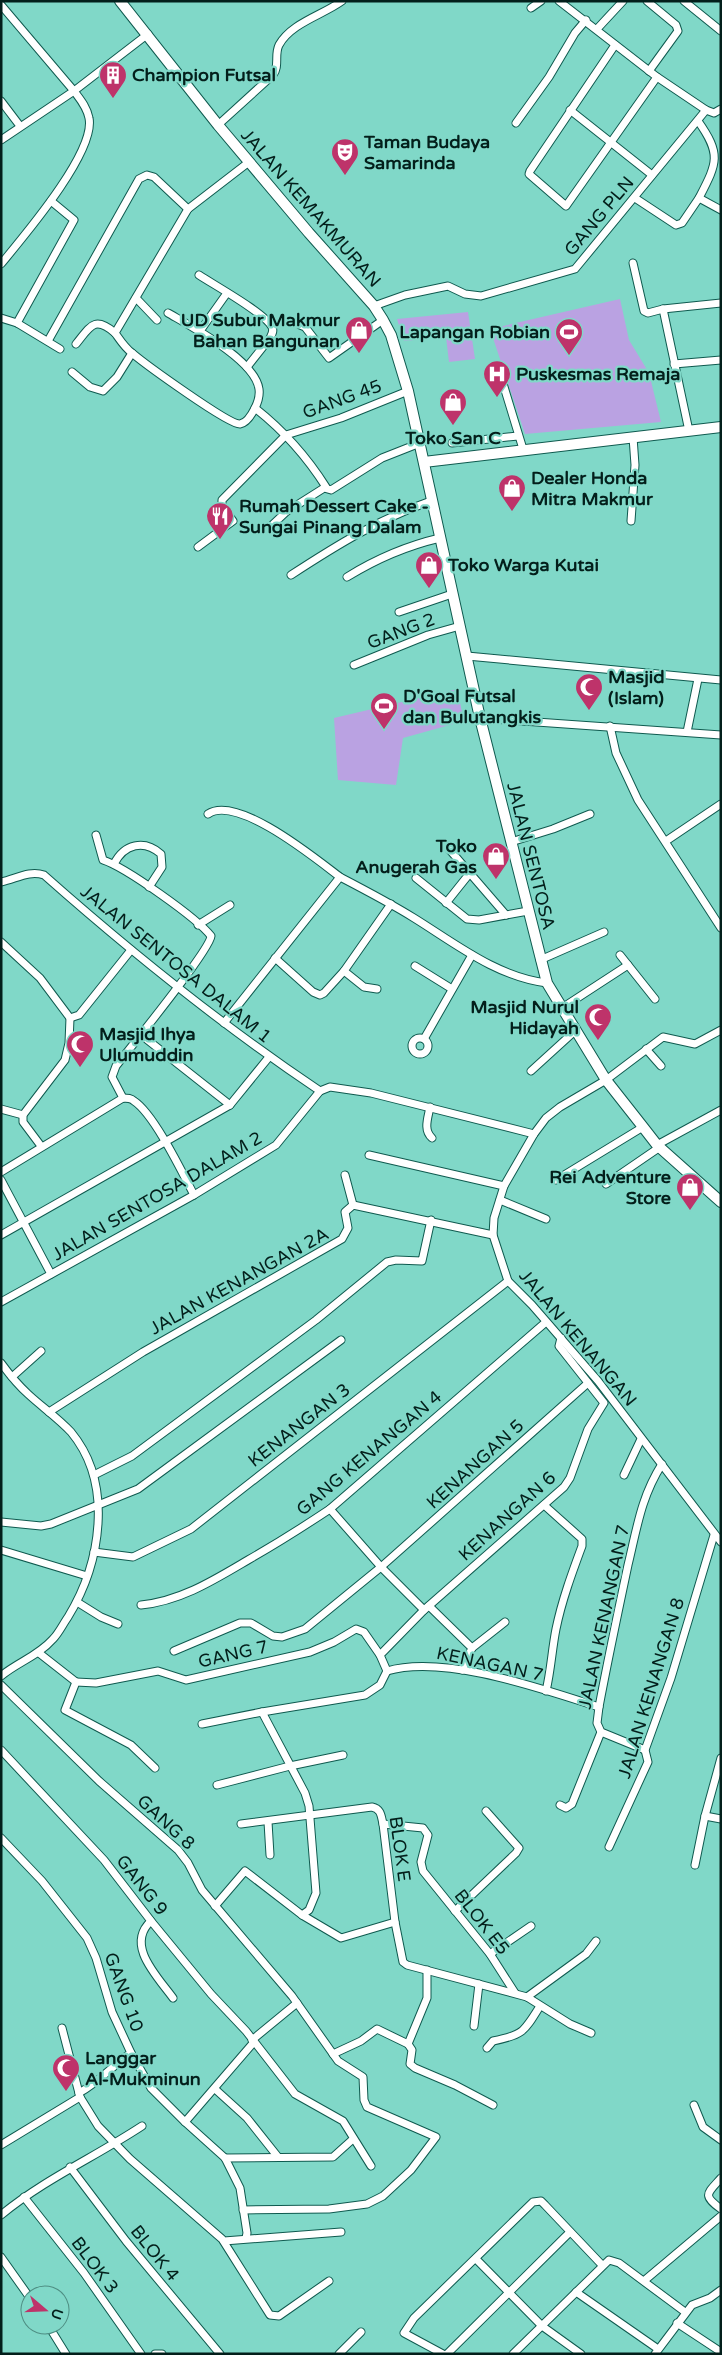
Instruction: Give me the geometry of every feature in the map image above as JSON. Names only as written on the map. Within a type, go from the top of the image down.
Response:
[{"type":"street","name":"JALAN KEMAKMURAN","points":[[120,1],[148,34],[218,125],[374,306],[391,336],[408,391],[424,462]]},
{"type":"street","points":[[218,125],[273,75],[277,67],[278,47],[291,32],[342,1]]},
{"type":"street","points":[[531,8],[541,1]]},
{"type":"street","points":[[559,1],[586,20],[657,77],[706,110],[714,113],[721,109]]},
{"type":"street","points":[[597,29],[623,1]]},
{"type":"street","points":[[648,1],[676,25],[678,31],[649,71]]},
{"type":"street","points":[[684,1],[721,30]]},
{"type":"street","points":[[1,5],[74,91],[85,106],[90,119],[85,142],[51,201],[1,264]]},
{"type":"street","points":[[516,123],[549,77],[575,33],[586,20]]},
{"type":"street","points":[[1,140],[74,91],[148,34]]},
{"type":"street","points":[[615,45],[531,168],[530,174],[538,183],[566,206],[657,77]]},
{"type":"street","points":[[1,101],[20,126]]},
{"type":"street","points":[[570,110],[652,175]]},
{"type":"street","name":"GANG PLN","points":[[374,306],[405,295],[448,286],[465,294],[481,296],[570,272],[580,264],[706,110]]},
{"type":"street","points":[[635,198],[670,223],[679,225],[699,198],[714,168],[716,154],[708,133],[698,120]]},
{"type":"street","points":[[115,333],[188,209],[249,162]]},
{"type":"street","points":[[48,341],[139,179],[147,175],[154,177],[188,209]]},
{"type":"street","points":[[699,198],[721,210]]},
{"type":"street","points":[[17,323],[74,220],[51,201]]},
{"type":"street","points":[[633,263],[644,311],[648,313],[663,309],[721,303]]},
{"type":"street","points":[[199,275],[259,315],[272,329],[270,338],[247,367]]},
{"type":"street","points":[[200,331],[227,293]]},
{"type":"street","points":[[136,298],[156,320]]},
{"type":"street","points":[[663,309],[689,431]]},
{"type":"street","points":[[76,344],[93,324],[97,323],[107,326],[132,353],[232,422],[239,424],[245,422],[255,408],[259,390],[256,381],[247,367],[200,331],[168,313]]},
{"type":"street","points":[[1,318],[17,323],[60,349]]},
{"type":"street","points":[[300,325],[305,327],[330,358],[383,320]]},
{"type":"street","points":[[72,372],[90,387],[103,391],[117,377],[132,353]]},
{"type":"street","points":[[674,364],[721,360]]},
{"type":"street","points":[[501,377],[523,449]]},
{"type":"street","name":"GANG 45","points":[[286,435],[341,418],[408,391]]},
{"type":"street","points":[[255,408],[286,435],[314,468],[326,487],[331,490],[382,458],[420,443]]},
{"type":"street","points":[[424,462],[721,427]]},
{"type":"street","points":[[198,547],[233,522],[222,506],[222,500],[286,435]]},
{"type":"street","points":[[452,443],[518,436]]},
{"type":"street","points":[[631,520],[635,465],[633,437]]},
{"type":"street","name":"JALAN SENTOSA","points":[[424,462],[480,718],[547,983],[606,1080],[658,1146],[719,1198]]},
{"type":"street","points":[[269,528],[286,512],[326,487]]},
{"type":"street","points":[[291,575],[337,545],[399,512],[431,501]]},
{"type":"street","points":[[347,577],[376,560],[405,548],[440,538]]},
{"type":"street","points":[[399,612],[452,594]]},
{"type":"street","name":"GANG 2","points":[[354,665],[421,638],[460,626]]},
{"type":"street","points":[[467,656],[721,680]]},
{"type":"street","points":[[687,732],[698,679]]},
{"type":"street","points":[[480,718],[721,735]]},
{"type":"street","points":[[610,726],[616,753],[638,800],[718,916],[721,928]]},
{"type":"street","points":[[666,841],[721,804]]},
{"type":"street","points":[[208,814],[214,810],[239,812],[308,853],[340,877],[391,904],[472,955],[530,981],[547,983]]},
{"type":"street","points":[[511,842],[553,829],[590,814]]},
{"type":"street","points":[[96,835],[101,857],[149,887],[211,936],[210,941],[177,987],[113,1071],[112,1077],[123,1098]]},
{"type":"street","points":[[114,864],[118,856],[130,847],[144,844],[154,847],[161,854],[162,867],[149,887]]},
{"type":"street","points":[[449,849],[506,914]]},
{"type":"street","name":"JALAN SENTOSA DALAM 1","points":[[1,882],[36,872],[44,875],[177,987],[269,1057],[320,1091]]},
{"type":"street","points":[[446,903],[470,873]]},
{"type":"street","points":[[224,1023],[340,877]]},
{"type":"street","points":[[416,878],[467,919],[479,920],[528,911]]},
{"type":"street","points":[[275,958],[313,992],[320,995],[344,972],[391,904]]},
{"type":"street","points":[[198,925],[230,906]]},
{"type":"street","points":[[540,960],[604,932]]},
{"type":"street","points":[[1,942],[40,978],[70,1018],[69,1043],[65,1060],[23,1115],[23,1122],[41,1146]]},
{"type":"street","points":[[70,1018],[79,1015],[131,950]]},
{"type":"street","points":[[424,1039],[472,955]]},
{"type":"street","points":[[620,955],[655,1000]]},
{"type":"street","points":[[415,966],[452,989]]},
{"type":"street","points":[[562,1008],[628,966]]},
{"type":"street","points":[[344,972],[364,987],[377,989]]},
{"type":"street","points":[[530,1071],[576,1030]]},
{"type":"street","name":"JALAN KENANGAN","points":[[721,1030],[695,1044],[663,1037],[606,1080],[560,1107],[546,1118],[534,1134],[504,1186],[494,1218],[493,1235],[508,1281],[561,1338],[607,1392],[721,1542]]},
{"type":"street","points":[[140,1034],[230,1106]]},
{"type":"street","points":[[646,1049],[661,1066]]},
{"type":"street","points":[[1,1235],[230,1106],[269,1057]]},
{"type":"street","points":[[320,1091],[330,1086],[372,1093],[534,1134]]},
{"type":"street","name":"JALAN SENTOSA DALAM 2","points":[[1,1302],[194,1195],[276,1146],[320,1091]]},
{"type":"street","points":[[1,1172],[123,1098],[130,1098],[136,1102],[166,1142],[194,1195]]},
{"type":"street","points":[[430,1108],[427,1132],[432,1138]]},
{"type":"street","points":[[1,1109],[23,1115]]},
{"type":"street","points":[[606,1184],[658,1146],[721,1110]]},
{"type":"street","points":[[556,1180],[643,1127]]},
{"type":"street","points":[[369,1155],[504,1186]]},
{"type":"street","points":[[345,1174],[353,1205],[493,1235]]},
{"type":"street","points":[[1,1180],[51,1274]]},
{"type":"street","points":[[500,1200],[546,1219]]},
{"type":"street","name":"JALAN KENANGAN 2A","points":[[49,1412],[143,1352],[342,1239],[348,1228],[345,1212],[353,1205]]},
{"type":"street","points":[[94,1474],[132,1456],[316,1320],[387,1262],[396,1260],[422,1261],[430,1220]]},
{"type":"street","name":"KENANGAN 3","points":[[94,1552],[133,1557],[191,1529],[508,1281]]},
{"type":"street","name":"GANG KENANGAN 4","points":[[141,1605],[157,1603],[196,1590],[297,1532],[330,1510],[546,1322]]},
{"type":"street","name":"KENANGAN 6","points":[[380,1655],[426,1608],[566,1484],[588,1429],[603,1406],[604,1399],[588,1383],[559,1346],[561,1338]]},
{"type":"street","points":[[1,1522],[41,1526],[51,1524],[98,1507],[138,1489],[341,1340]]},
{"type":"street","points":[[12,1377],[41,1351]]},
{"type":"street","points":[[1,1363],[27,1393],[70,1431],[79,1444],[88,1458],[94,1474],[98,1507],[98,1529],[94,1552],[77,1602],[55,1637],[39,1653],[1,1676]]},
{"type":"street","name":"KENANGAN 5","points":[[174,1651],[244,1622],[252,1623],[273,1636],[282,1637],[299,1633],[381,1567],[588,1383]]},
{"type":"street","points":[[624,1474],[641,1439]]},
{"type":"street","name":"JALAN KENANGAN 7","points":[[645,1750],[602,1732],[597,1723],[641,1509],[648,1486],[662,1464]]},
{"type":"street","points":[[544,1505],[582,1539],[582,1546],[558,1618],[553,1645],[552,1665],[546,1691]]},
{"type":"street","points":[[330,1510],[381,1567],[472,1648]]},
{"type":"street","name":"JALAN KENANGAN 8","points":[[609,1847],[648,1762],[645,1750],[671,1678],[714,1535]]},
{"type":"street","points":[[1,1550],[87,1576]]},
{"type":"street","points":[[77,1602],[101,1617],[118,1624]]},
{"type":"street","points":[[462,1670],[472,1648],[505,1622]]},
{"type":"street","name":"GANG 7","points":[[76,1682],[96,1683],[158,1672],[186,1680],[310,1652],[334,1642],[356,1629],[364,1632],[380,1655]]},
{"type":"street","points":[[39,1653],[76,1682],[65,1710],[131,1746],[155,1768]]},
{"type":"street","points":[[202,1724],[365,1695],[380,1686],[387,1671],[380,1655]]},
{"type":"street","name":"KENAGAN 7","points":[[387,1671],[415,1665],[462,1670],[546,1691],[599,1707]]},
{"type":"street","name":"GANG 8","points":[[1,1685],[99,1781],[171,1842],[188,1863],[202,1890],[292,1996],[333,2054],[343,2065],[363,2077],[364,2100],[367,2106],[436,2137],[411,2170],[382,2196],[368,2204],[329,2209],[243,2210]]},
{"type":"street","points":[[262,1712],[305,1794],[311,1816],[316,1893],[310,1910],[302,1916]]},
{"type":"street","points":[[560,1805],[566,1808],[572,1804],[602,1732]]},
{"type":"street","name":"GANG 9","points":[[1,1750],[104,1860],[151,1921],[253,2041],[295,2094],[343,2121],[371,2166]]},
{"type":"street","points":[[217,1785],[290,1766],[343,1755]]},
{"type":"street","points":[[695,1865],[705,1816],[721,1758]]},
{"type":"street","name":"BLOK E","points":[[311,1816],[372,1807],[381,1812],[395,1922],[403,1962],[427,1970]]},
{"type":"street","points":[[455,1912],[519,1848],[486,1811]]},
{"type":"street","points":[[241,1824],[311,1816]]},
{"type":"street","points":[[705,1816],[721,1819]]},
{"type":"street","points":[[268,1822],[270,1855]]},
{"type":"street","name":"BLOK E5","points":[[383,1824],[423,1828],[428,1835],[421,1862],[423,1871],[490,1954],[515,1993]]},
{"type":"street","name":"GANG 10","points":[[1,1838],[42,1881],[87,1938],[96,1958],[112,2012],[131,2053],[151,2088],[185,2122],[226,2158],[240,2188],[246,2238]]},
{"type":"street","points":[[215,1906],[246,1871],[302,1916],[341,1938],[395,1922]]},
{"type":"street","points":[[151,1921],[143,1929],[140,1936],[143,1954],[173,1998]]},
{"type":"street","points":[[490,1954],[531,1926]]},
{"type":"street","points":[[527,1997],[586,1954],[596,1940]]},
{"type":"street","points":[[408,2044],[427,1998],[427,1970],[527,1997],[591,2033]]},
{"type":"street","points":[[474,2026],[479,1984]]},
{"type":"street","points":[[185,2122],[215,2089],[253,2041],[297,2003]]},
{"type":"street","points":[[487,2048],[492,2041],[521,2033],[540,2006]]},
{"type":"street","points":[[62,2028],[80,2095],[98,2126],[114,2144],[224,2241],[268,2313],[272,2316],[279,2316],[329,2281]]},
{"type":"street","points":[[333,2054],[361,2041],[377,2029],[412,2047],[411,2066],[455,2085],[493,2105]]},
{"type":"street","points":[[1,2145],[80,2095],[94,2085],[106,2071],[131,2053]]},
{"type":"street","points":[[215,2089],[247,2118],[278,2157]]},
{"type":"street","points":[[694,2105],[703,2127],[721,2140]]},
{"type":"street","points":[[1,2215],[24,2197],[70,2167],[114,2144],[142,2126]]},
{"type":"street","points":[[226,2158],[333,2157],[353,2139]]},
{"type":"street","name":"BLOK 4","points":[[70,2167],[126,2241],[220,2354]]},
{"type":"street","points":[[721,2178],[709,2192],[708,2196],[709,2200],[721,2209]]},
{"type":"street","name":"BLOK 3","points":[[24,2197],[84,2273],[141,2354]]},
{"type":"street","points":[[443,2354],[404,2333],[414,2318],[528,2206],[537,2200],[545,2205],[602,2265]]},
{"type":"street","points":[[644,2280],[721,2216]]},
{"type":"street","points":[[224,2241],[341,2232]]},
{"type":"street","points":[[448,2354],[570,2232]]},
{"type":"street","points":[[1,2257],[21,2285]]},
{"type":"street","points":[[476,2259],[542,2326],[581,2354]]},
{"type":"street","points":[[513,2354],[609,2260],[614,2261],[644,2280],[685,2312]]},
{"type":"street","points":[[576,2292],[657,2352],[677,2322],[692,2305],[710,2298],[721,2290]]},
{"type":"street","points":[[677,2322],[717,2352]]},
{"type":"street","points":[[339,2354],[361,2332]]},
{"type":"street","points":[[54,2335],[66,2354]]},
{"type":"street","points":[[155,2354],[162,2354]]},
{"type":"shaded area","name":"Lapangan Robian","points":[[620,299],[629,340],[649,373],[661,422],[525,434],[490,329]]},
{"type":"shaded area","points":[[468,312],[475,359],[449,362],[446,337],[404,341],[397,319]]},
{"type":"shaded area","name":"D'Goal Futsal dan Bulutangkis","points":[[457,689],[464,721],[403,738],[396,785],[338,780],[334,718]]},
{"type":"place","name":"Champion Futsal","points":[[113,99]]},
{"type":"place","name":"Taman Budaya Samarinda","points":[[345,176]]},
{"type":"place","name":"UD Subur Makmur Bahan Bangunan","points":[[359,354]]},
{"type":"place","name":"Lapangan Robian","points":[[569,356]]},
{"type":"place","name":"Puskesmas Remaja","points":[[497,398]]},
{"type":"place","name":"Toko San C","points":[[453,426]]},
{"type":"place","name":"Dealer Honda Mitra Makmur","points":[[512,512]]},
{"type":"place","name":"Rumah Dessert Cake - Sungai Pinang Dalam","points":[[220,540]]},
{"type":"place","name":"Toko Warga Kutai","points":[[429,589]]},
{"type":"place","name":"Masjid (Islam)","points":[[589,711]]},
{"type":"place","name":"D'Goal Futsal dan Bulutangkis","points":[[384,730]]},
{"type":"place","name":"Toko Anugerah Gas","points":[[496,880]]},
{"type":"place","name":"Masjid Nurul Hidayah","points":[[598,1041]]},
{"type":"place","name":"Masjid Ihya Ulumuddin","points":[[80,1068]]},
{"type":"place","name":"Rei Adventure Store","points":[[690,1211]]},
{"type":"place","name":"Langgar Al-Mukminun","points":[[66,2092]]}]
